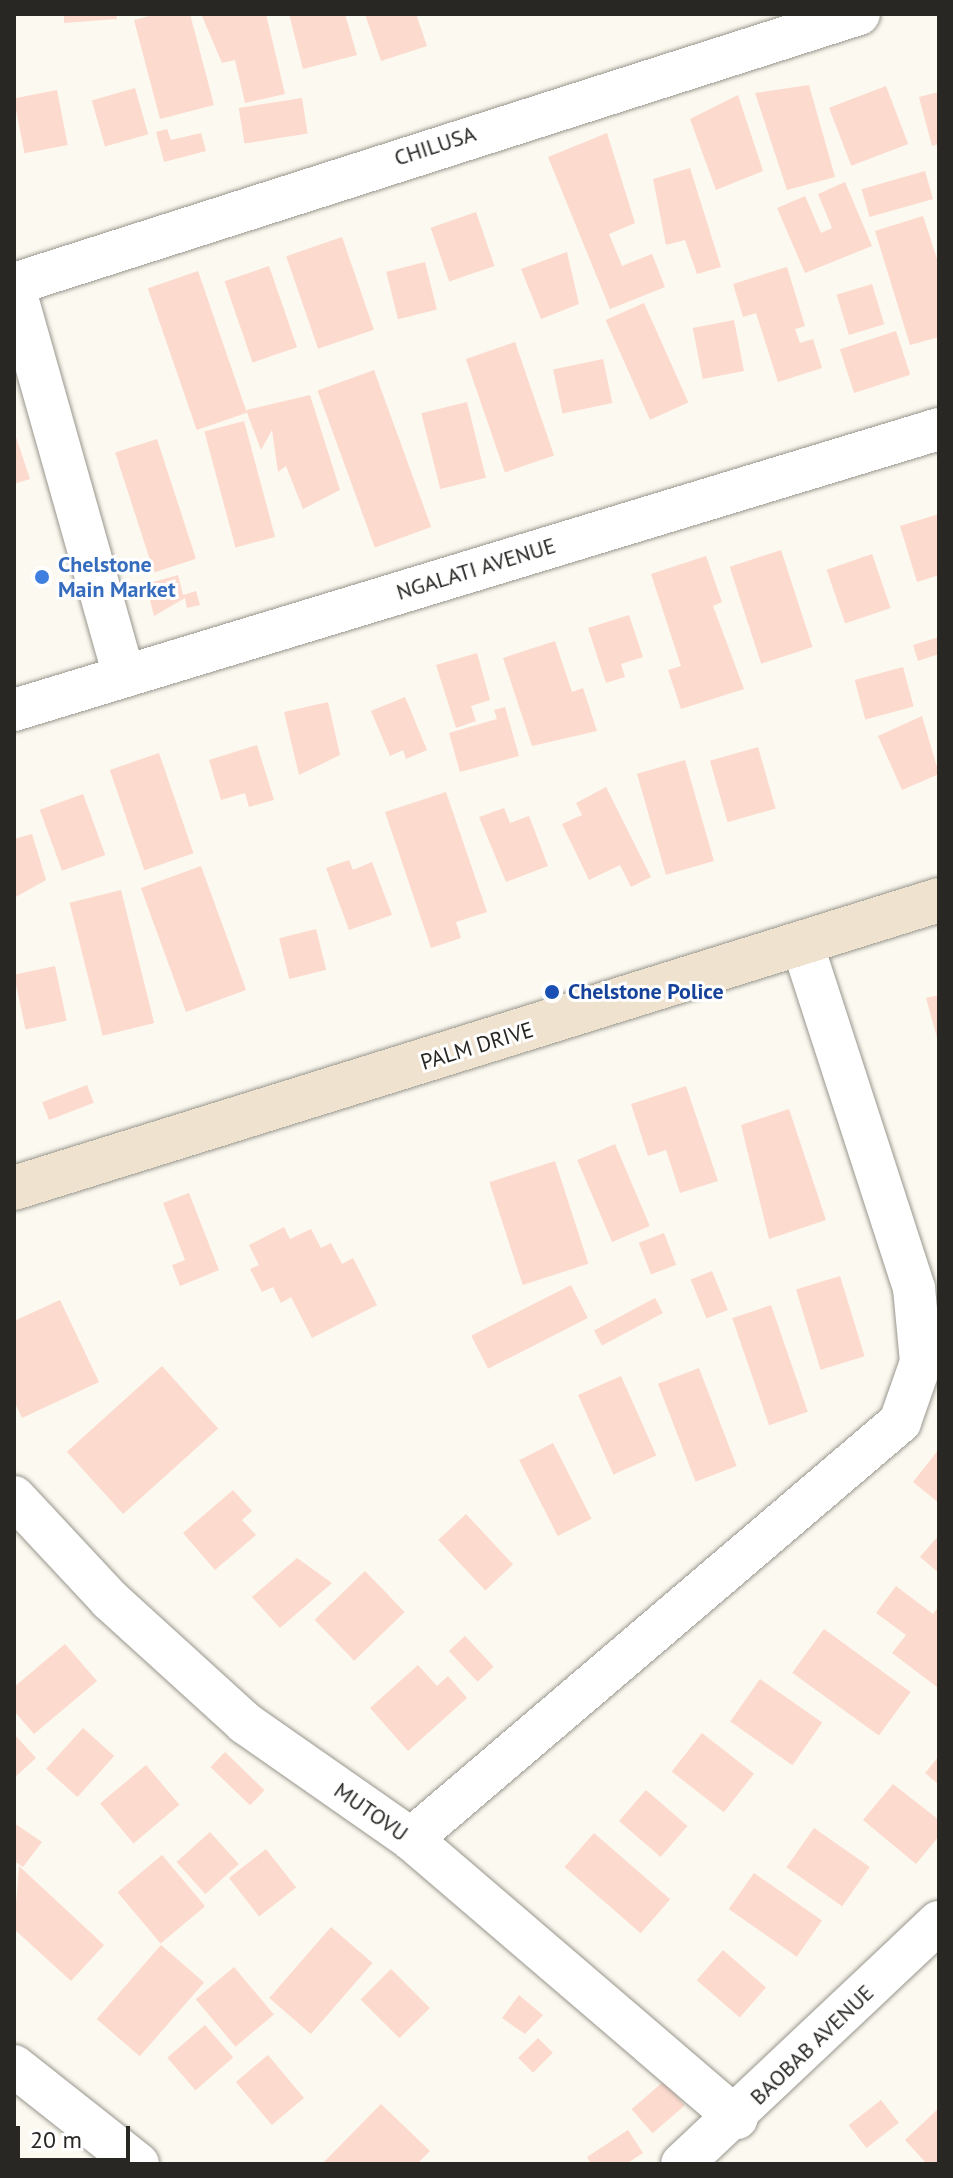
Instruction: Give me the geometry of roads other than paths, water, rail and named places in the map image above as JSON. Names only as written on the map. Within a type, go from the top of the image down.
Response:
[{"type":"street","name":"CHILUSA","points":[[14,285],[859,14]]},
{"type":"street","points":[[14,285],[124,676]]},
{"type":"street","name":"NGALATI AVENUE","points":[[14,710],[939,429]]},
{"type":"street","name":"PALM DRIVE","points":[[14,1188],[803,946],[939,900]]},
{"type":"street","points":[[411,1839],[900,1422],[921,1362],[914,1288],[803,946]]},
{"type":"street","name":"MUTOVU","points":[[14,1497],[110,1600],[245,1723],[411,1839],[737,2118]]},
{"type":"street","name":"BAOBAB AVENUE","points":[[682,2164],[737,2118],[939,1922]]},
{"type":"street","points":[[14,2066],[138,2164]]},
{"type":"place","name":"Chelstone Main Market","points":[[42,577]]},
{"type":"place","name":"Chelstone Police","points":[[552,992]]}]
